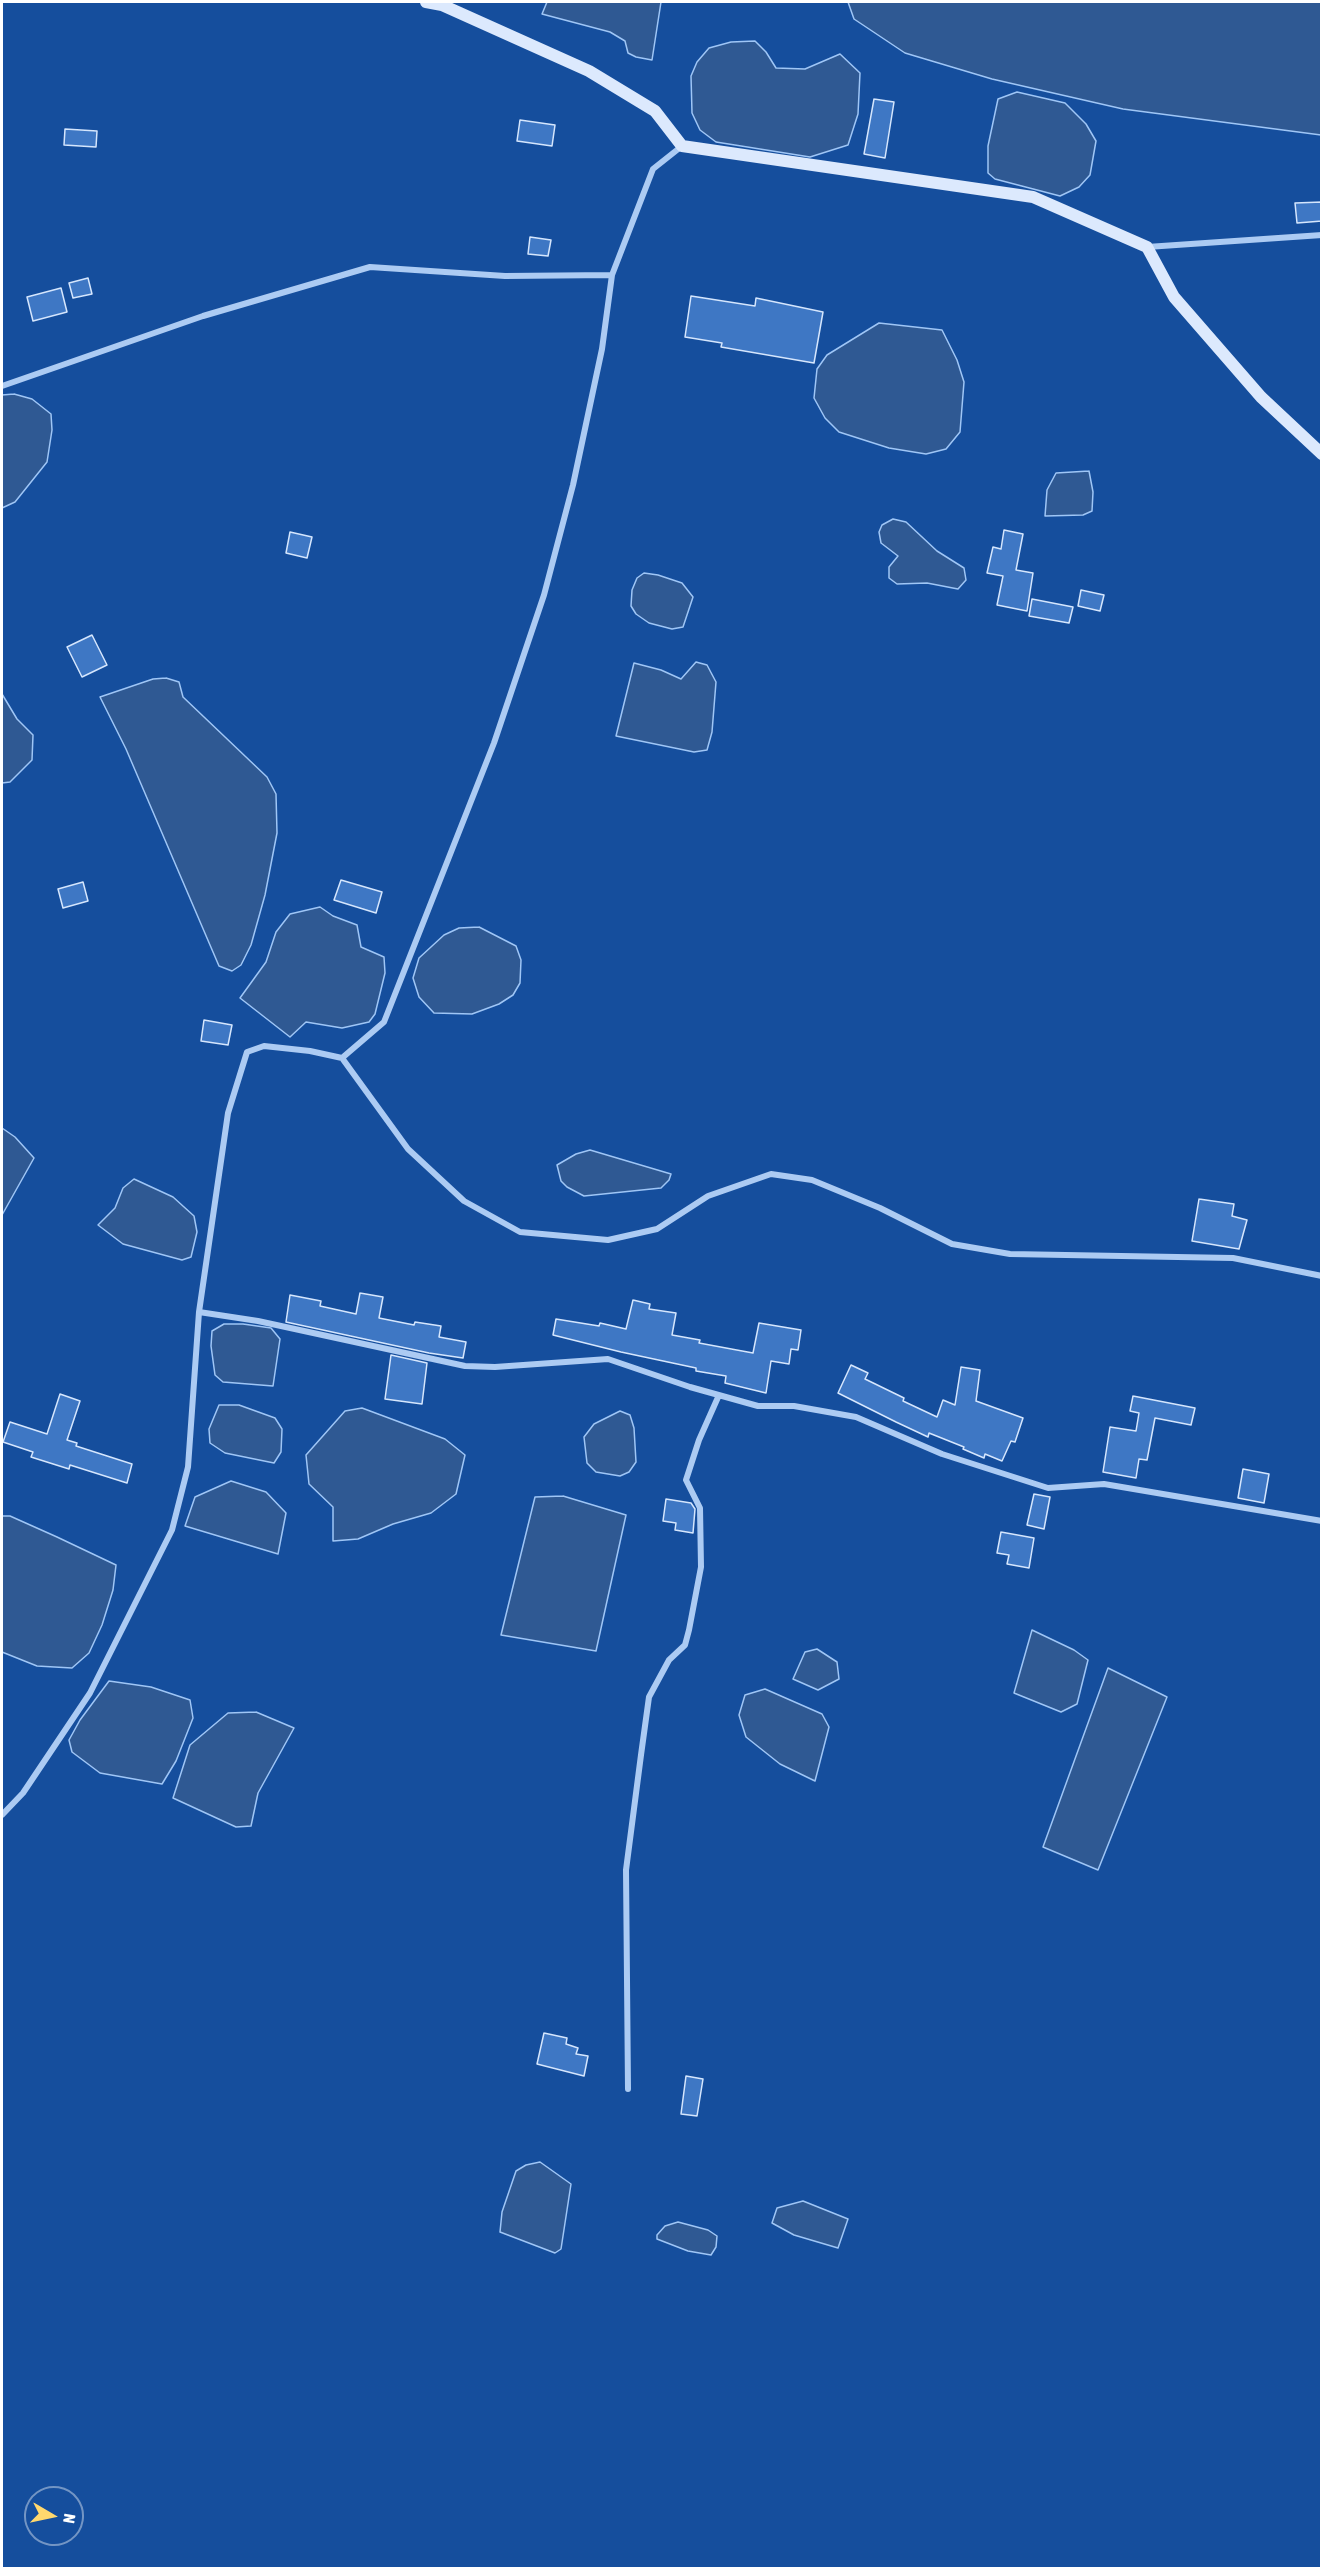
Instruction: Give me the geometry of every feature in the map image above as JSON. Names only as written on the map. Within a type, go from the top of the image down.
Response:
[{"type":"street","points":[[426,2],[442,5],[589,71],[655,111],[682,146],[1033,197],[1148,247],[1322,236]]},
{"type":"street","points":[[342,1058],[384,1022],[495,743],[544,595],[573,485],[602,349],[612,275],[653,169],[682,146]]},
{"type":"street","points":[[1148,247],[1174,297],[1261,397],[1322,454]]},
{"type":"street","points":[[2,386],[203,316],[370,267],[505,276],[612,275]]},
{"type":"street","points":[[2,1815],[23,1793],[90,1693],[172,1530],[188,1467],[199,1312],[228,1113],[247,1052],[264,1046],[310,1051],[342,1058],[408,1149],[464,1201],[520,1232],[608,1240],[657,1229],[708,1196],[771,1174],[812,1180],[880,1208],[952,1244],[1010,1254],[1233,1258],[1322,1276]]},
{"type":"street","points":[[199,1312],[258,1322],[465,1366],[608,1359],[758,1406],[794,1406],[856,1417],[942,1454],[1048,1488],[1104,1484],[1322,1521]]},
{"type":"street","points":[[628,2090],[626,1870],[640,1755],[649,1697],[669,1660],[685,1646],[689,1630],[701,1568],[700,1508],[686,1480],[699,1440],[719,1395]]},
{"type":"water","points":[[547,2],[661,2],[652,60],[628,53],[625,41],[610,32],[542,14]]},
{"type":"water","points":[[848,2],[1321,2],[1321,135],[1123,109],[992,79],[905,53],[854,19]]},
{"type":"water","points":[[755,41],[766,52],[776,68],[805,69],[840,54],[860,73],[858,114],[848,145],[810,157],[716,142],[700,130],[692,113],[691,76],[697,62],[709,48],[731,42]]},
{"type":"water","points":[[1017,92],[1065,103],[1086,124],[1096,141],[1090,175],[1079,187],[1060,196],[995,179],[988,173],[988,146],[998,99]]},
{"type":"water","points":[[879,323],[942,330],[957,360],[964,382],[960,432],[946,449],[926,454],[889,448],[839,432],[825,418],[814,398],[817,369],[827,355]]},
{"type":"water","points":[[14,394],[32,399],[51,414],[52,430],[47,462],[15,502],[2,508],[2,395]]},
{"type":"water","points":[[1089,471],[1093,492],[1092,511],[1083,515],[1045,516],[1047,490],[1056,473]]},
{"type":"water","points":[[893,519],[906,522],[937,551],[964,568],[966,580],[958,589],[927,583],[897,584],[889,578],[889,567],[898,556],[881,543],[879,532],[882,525]]},
{"type":"water","points":[[644,573],[682,583],[693,597],[683,627],[672,629],[649,623],[636,614],[631,606],[632,590],[637,578]]},
{"type":"water","points":[[696,662],[707,665],[716,682],[712,732],[707,750],[694,752],[616,736],[634,663],[661,670],[681,679]]},
{"type":"water","points":[[166,678],[179,682],[183,697],[267,777],[276,794],[277,833],[265,895],[251,945],[241,965],[232,971],[219,966],[126,749],[100,697],[153,679]]},
{"type":"water","points":[[2,694],[17,719],[33,735],[32,760],[10,782],[2,783]]},
{"type":"water","points":[[320,907],[333,916],[357,925],[361,947],[384,957],[385,973],[375,1014],[369,1022],[342,1028],[306,1022],[290,1037],[240,998],[266,962],[276,932],[290,914]]},
{"type":"water","points":[[479,927],[516,946],[521,960],[520,983],[513,995],[499,1004],[472,1014],[434,1013],[419,997],[413,978],[419,958],[444,935],[459,928]]},
{"type":"water","points":[[2,1128],[15,1137],[34,1158],[2,1215]]},
{"type":"water","points":[[590,1150],[671,1174],[669,1180],[661,1188],[584,1196],[561,1181],[557,1165],[576,1154]]},
{"type":"water","points":[[134,1179],[173,1197],[194,1216],[197,1232],[191,1257],[182,1260],[123,1244],[98,1225],[115,1208],[123,1188]]},
{"type":"water","points":[[224,1324],[271,1328],[280,1339],[273,1386],[223,1382],[215,1375],[211,1346],[212,1331]]},
{"type":"water","points":[[219,1405],[239,1405],[275,1418],[282,1429],[281,1452],[274,1463],[225,1453],[210,1443],[209,1429]]},
{"type":"water","points":[[362,1408],[445,1439],[465,1455],[456,1494],[431,1513],[393,1524],[358,1539],[333,1541],[333,1507],[309,1484],[306,1455],[345,1411]]},
{"type":"water","points":[[620,1411],[630,1415],[634,1428],[636,1462],[629,1472],[620,1476],[596,1472],[587,1463],[584,1437],[594,1424]]},
{"type":"water","points":[[231,1481],[266,1492],[286,1513],[278,1554],[185,1526],[195,1497]]},
{"type":"water","points":[[563,1496],[626,1515],[596,1651],[501,1635],[535,1497]]},
{"type":"water","points":[[2,1516],[10,1516],[116,1565],[113,1590],[102,1625],[89,1653],[72,1668],[37,1666],[2,1652]]},
{"type":"water","points":[[1032,1630],[1074,1650],[1088,1660],[1077,1704],[1061,1712],[1014,1693]]},
{"type":"water","points":[[817,1649],[837,1662],[839,1679],[818,1690],[793,1679],[805,1652]]},
{"type":"water","points":[[1108,1668],[1167,1697],[1098,1870],[1043,1847]]},
{"type":"water","points":[[109,1681],[151,1687],[190,1700],[193,1718],[176,1761],[162,1784],[100,1773],[72,1752],[69,1740],[80,1720]]},
{"type":"water","points":[[765,1689],[822,1714],[829,1727],[815,1781],[780,1764],[746,1737],[739,1715],[745,1695]]},
{"type":"water","points":[[256,1712],[294,1728],[258,1793],[251,1826],[236,1827],[173,1798],[190,1745],[228,1713]]},
{"type":"water","points":[[540,2162],[571,2184],[561,2249],[555,2253],[500,2232],[502,2212],[516,2171],[526,2165]]},
{"type":"water","points":[[803,2201],[848,2219],[838,2248],[794,2235],[772,2223],[777,2208]]},
{"type":"water","points":[[678,2222],[708,2230],[717,2236],[716,2247],[711,2255],[688,2251],[657,2239],[657,2235],[665,2226]]},
{"type":"building","points":[[874,99],[894,102],[885,158],[864,154]]},
{"type":"building","points":[[520,120],[555,125],[552,146],[517,141]]},
{"type":"building","points":[[65,129],[97,131],[96,147],[64,145]]},
{"type":"building","points":[[1322,202],[1322,221],[1297,223],[1295,203]]},
{"type":"building","points":[[530,237],[551,240],[548,256],[528,254]]},
{"type":"building","points":[[88,278],[92,294],[73,298],[69,283]]},
{"type":"building","points":[[61,288],[67,312],[33,321],[27,297]]},
{"type":"building","points":[[691,296],[755,306],[756,298],[823,312],[814,363],[721,347],[722,343],[685,337]]},
{"type":"building","points":[[1004,530],[1023,534],[1016,570],[1033,573],[1027,611],[997,605],[1003,576],[987,573],[993,547],[1001,549]]},
{"type":"building","points":[[290,532],[312,537],[307,558],[286,553]]},
{"type":"building","points":[[1081,590],[1104,595],[1100,611],[1078,606]]},
{"type":"building","points":[[1032,599],[1073,607],[1069,623],[1029,616]]},
{"type":"building","points":[[92,635],[107,665],[82,677],[67,647]]},
{"type":"building","points":[[341,880],[382,892],[376,913],[334,900]]},
{"type":"building","points":[[83,882],[88,901],[63,908],[58,889]]},
{"type":"building","points":[[204,1020],[232,1025],[228,1045],[201,1041]]},
{"type":"building","points":[[1199,1199],[1234,1204],[1232,1216],[1247,1220],[1239,1249],[1192,1241]]},
{"type":"building","points":[[360,1293],[383,1297],[379,1318],[414,1325],[415,1322],[441,1326],[439,1337],[466,1342],[463,1358],[429,1353],[286,1322],[290,1295],[321,1301],[320,1306],[356,1314]]},
{"type":"building","points":[[633,1300],[650,1304],[649,1309],[676,1313],[672,1335],[700,1340],[699,1343],[753,1353],[759,1323],[801,1330],[798,1350],[791,1349],[789,1364],[771,1361],[766,1393],[725,1383],[726,1376],[696,1371],[696,1368],[553,1335],[556,1319],[599,1326],[600,1323],[626,1329]]},
{"type":"building","points":[[391,1355],[427,1363],[422,1404],[385,1399]]},
{"type":"building","points":[[851,1365],[868,1373],[865,1379],[937,1417],[943,1400],[955,1405],[961,1367],[980,1370],[976,1401],[1023,1418],[1015,1442],[1011,1441],[1002,1461],[985,1454],[984,1458],[963,1449],[964,1447],[929,1433],[928,1437],[896,1422],[838,1393]]},
{"type":"building","points":[[60,1394],[80,1401],[67,1440],[77,1443],[76,1446],[132,1464],[127,1483],[70,1465],[69,1469],[31,1457],[33,1452],[3,1442],[10,1422],[47,1434]]},
{"type":"building","points":[[1133,1396],[1195,1408],[1191,1425],[1155,1418],[1147,1460],[1139,1459],[1136,1478],[1103,1472],[1110,1427],[1136,1431],[1139,1413],[1130,1411]]},
{"type":"building","points":[[1243,1469],[1269,1474],[1264,1503],[1238,1498]]},
{"type":"building","points":[[1034,1494],[1050,1497],[1044,1529],[1027,1525]]},
{"type":"building","points":[[666,1499],[691,1503],[695,1509],[693,1533],[675,1530],[676,1523],[663,1521]]},
{"type":"building","points":[[1001,1532],[1034,1538],[1029,1568],[1007,1564],[1009,1555],[997,1553]]},
{"type":"building","points":[[544,2033],[567,2038],[566,2044],[578,2048],[576,2054],[588,2056],[584,2076],[537,2064]]},
{"type":"building","points":[[686,2076],[703,2079],[697,2116],[681,2114]]}]
